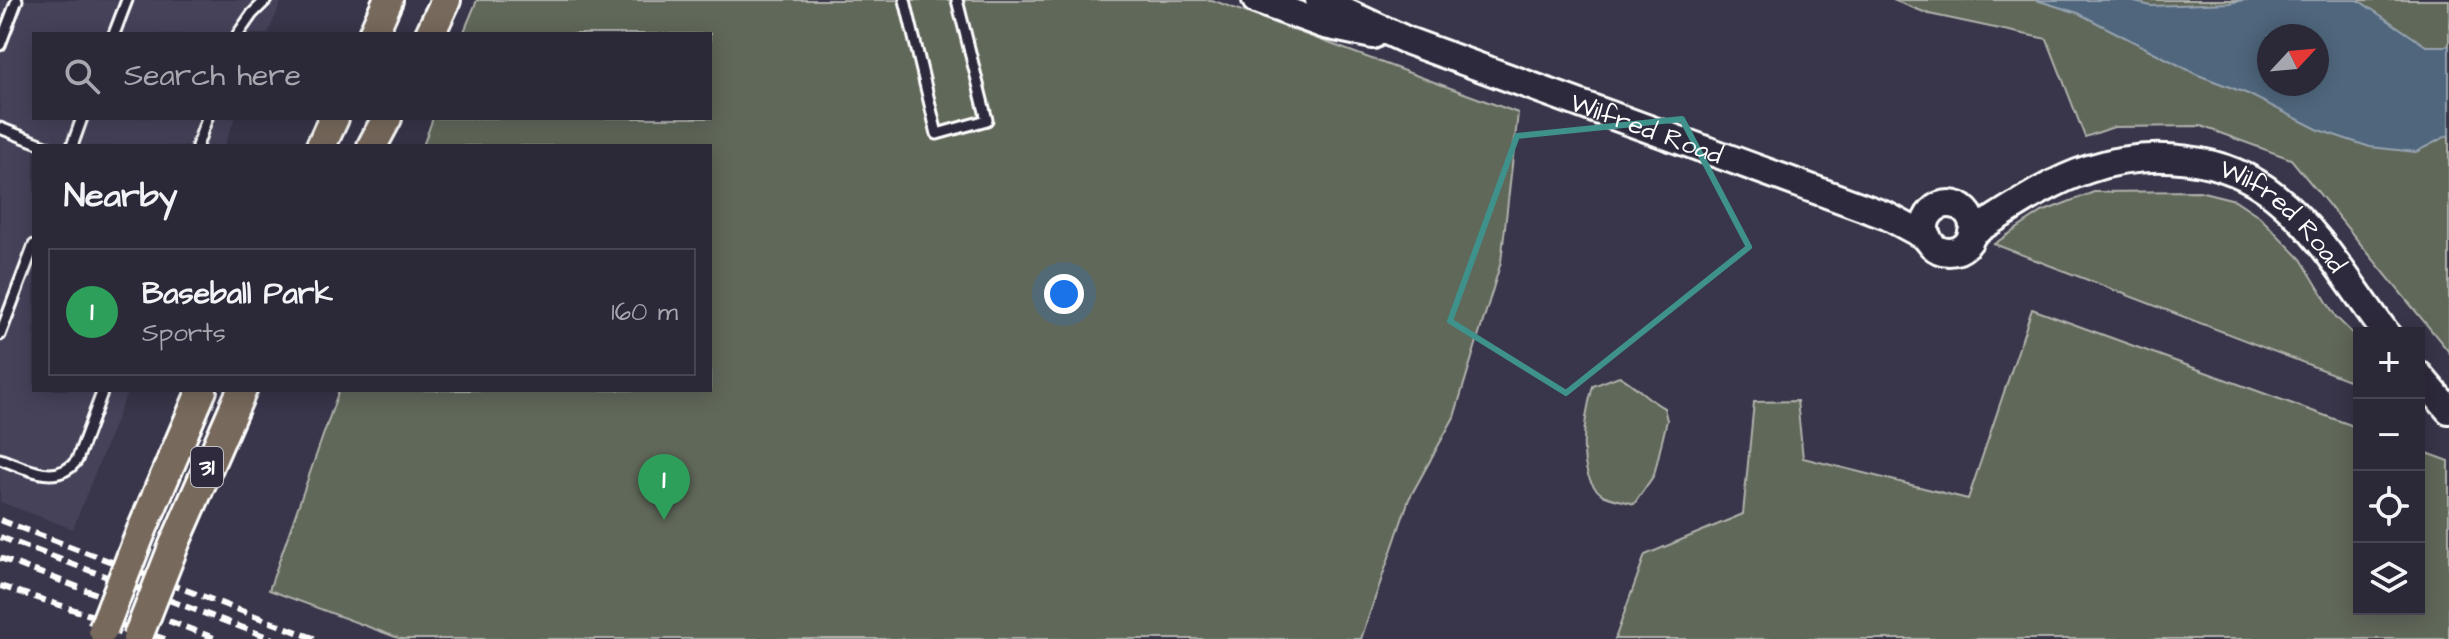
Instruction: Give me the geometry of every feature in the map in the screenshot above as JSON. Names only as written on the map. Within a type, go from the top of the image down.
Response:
[{"type":"main road","points":[[374,32],[388,0]]},
{"type":"main road","points":[[431,32],[446,0]]},
{"type":"main road","name":"Wilfred Road","points":[[1256,0],[1325,25],[1408,41]]},
{"type":"main road","name":"Wilfred Road","points":[[1319,0],[1408,41],[1887,216],[1928,226]]},
{"type":"main road","points":[[322,144],[333,120]]},
{"type":"main road","points":[[373,144],[386,120]]},
{"type":"main road","name":"Wilfred Road","points":[[1970,224],[2011,209],[2089,169],[2134,159],[2185,159],[2230,170],[2254,181],[2299,219],[2381,327]]},
{"type":"main road","points":[[1948,204],[1956,205],[1970,224],[1966,244],[1952,251],[1938,249],[1928,226],[1934,209],[1948,204]]},
{"type":"main road","points":[[2425,382],[2449,410]]},
{"type":"main road","name":"31","points":[[101,634],[201,392]]},
{"type":"main road","name":"31","points":[[137,639],[174,545],[241,392]]},
{"type":"lane","points":[[0,45],[17,0]]},
{"type":"lane","points":[[239,32],[266,0]]},
{"type":"lane","points":[[905,0],[937,134],[987,120],[957,0]]},
{"type":"lane","points":[[115,32],[124,1]]},
{"type":"lane","points":[[73,144],[81,120]]},
{"type":"lane","points":[[198,144],[206,120]]},
{"type":"lane","points":[[0,128],[41,144]]},
{"type":"lane","points":[[0,335],[32,250]]},
{"type":"lane","points":[[0,459],[49,476],[70,469],[77,460],[102,392]]},
{"type":"highlighted area","points":[[1682,119],[1749,247],[1566,393],[1450,321],[1517,136]]},
{"type":"shaded area","points":[[0,0],[282,0],[269,32],[32,32],[32,120],[234,120],[225,144],[32,144],[32,392],[127,392],[73,529],[0,502]]},
{"type":"green space","points":[[477,0],[1212,0],[1518,113],[1501,262],[1454,417],[1409,499],[1361,639],[401,639],[269,590],[338,392],[712,392],[712,144],[424,144],[432,120],[712,120],[712,32],[464,32]]},
{"type":"green space","points":[[1893,0],[2449,0],[2449,352],[2291,159],[2201,126],[2114,127],[2085,137],[2047,39],[1929,14]]},
{"type":"green space","points":[[2199,191],[2235,200],[2259,216],[2301,259],[2336,317],[2353,334],[2353,382],[1994,244],[2042,212],[2094,192]]},
{"type":"green space","points":[[2032,309],[2353,426],[2353,615],[2425,615],[2425,452],[2449,461],[2449,639],[1615,639],[1645,555],[1743,514],[1754,402],[1797,401],[1803,458],[1968,499]]},
{"type":"green space","points":[[1619,376],[1664,408],[1667,420],[1654,475],[1634,504],[1603,495],[1594,486],[1585,460],[1585,428],[1593,386]]},
{"type":"water","points":[[2036,0],[2126,0],[2151,6],[2243,0],[2358,0],[2426,46],[2449,46],[2449,135],[2416,152],[2370,147],[2319,130],[2248,94],[2198,75],[2078,13]]},
{"type":"railway","points":[[0,520],[316,639]]},
{"type":"railway","points":[[0,537],[273,639]]},
{"type":"railway","points":[[0,558],[217,639]]},
{"type":"railway","points":[[0,586],[165,639]]},
{"type":"place","name":"Baseball Park","points":[[664,520]]}]
